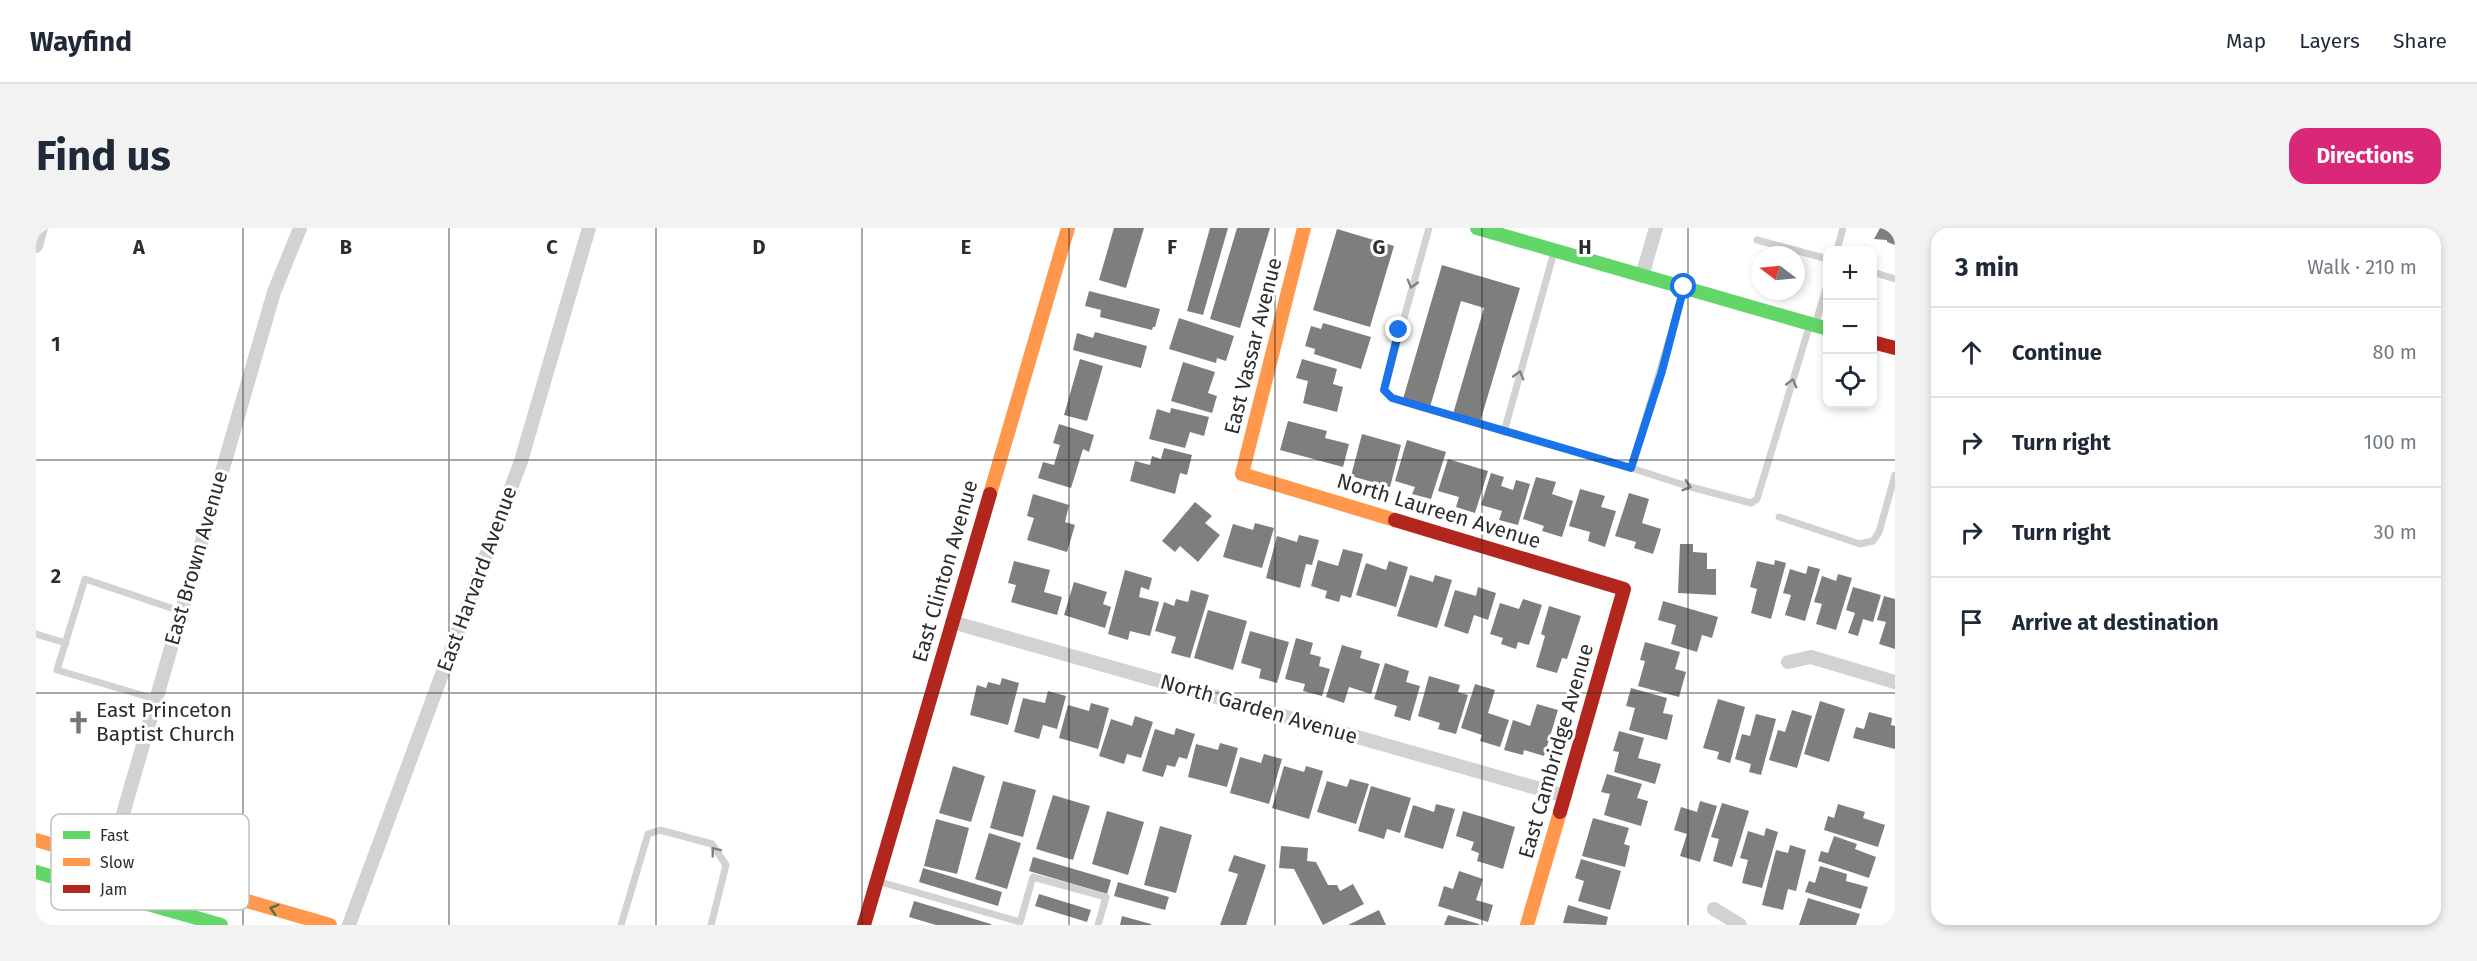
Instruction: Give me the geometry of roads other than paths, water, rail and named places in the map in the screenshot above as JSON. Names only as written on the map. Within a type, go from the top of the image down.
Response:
[{"type":"street","points":[[36,246],[41,228]]},
{"type":"street","name":"East Brown Avenue","points":[[123,814],[274,292],[300,228]]},
{"type":"street","name":"East Harvard Avenue","points":[[349,925],[521,461],[589,228]]},
{"type":"street","name":"East Clinton Avenue","points":[[864,925],[1068,228]]},
{"type":"street","name":"East Vassar Avenue","points":[[1242,474],[1304,228]]},
{"type":"street","points":[[1477,228],[1817,326]]},
{"type":"street","points":[[1642,276],[1656,228]]},
{"type":"street","points":[[1877,343],[1895,348]]},
{"type":"street","name":"North Laureen Avenue","points":[[1242,474],[1624,589]]},
{"type":"street","name":"East Cambridge Avenue","points":[[1527,925],[1624,589]]},
{"type":"street","name":"North Garden Avenue","points":[[952,621],[1565,796]]},
{"type":"street","points":[[1788,662],[1811,657],[1895,682]]},
{"type":"street","points":[[36,840],[51,844]]},
{"type":"street","points":[[36,872],[51,876]]},
{"type":"street","points":[[249,902],[330,925]]},
{"type":"street","points":[[1714,909],[1740,925]]},
{"type":"street","points":[[170,910],[221,925]]},
{"type":"lane","points":[[1429,228],[1384,390],[1392,398],[1751,503],[1757,499],[1817,326],[1823,300]]},
{"type":"lane","points":[[1838,246],[1843,228]]},
{"type":"lane","points":[[1757,240],[1823,258]]},
{"type":"lane","points":[[1504,432],[1554,250]]},
{"type":"lane","points":[[1877,274],[1895,279]]},
{"type":"lane","points":[[1631,468],[1662,371],[1684,287]]},
{"type":"lane","points":[[1779,517],[1860,544],[1873,541],[1878,532],[1895,475]]},
{"type":"lane","points":[[156,699],[57,670],[85,579],[180,611]]},
{"type":"lane","points":[[36,634],[66,643]]},
{"type":"lane","points":[[621,925],[648,834],[660,830],[712,844],[726,865],[711,925]]},
{"type":"lane","points":[[876,881],[1020,922],[1033,877],[1106,897],[1098,925]]},
{"type":"place","name":"East Princeton Baptist Church","points":[[78,722]]}]
